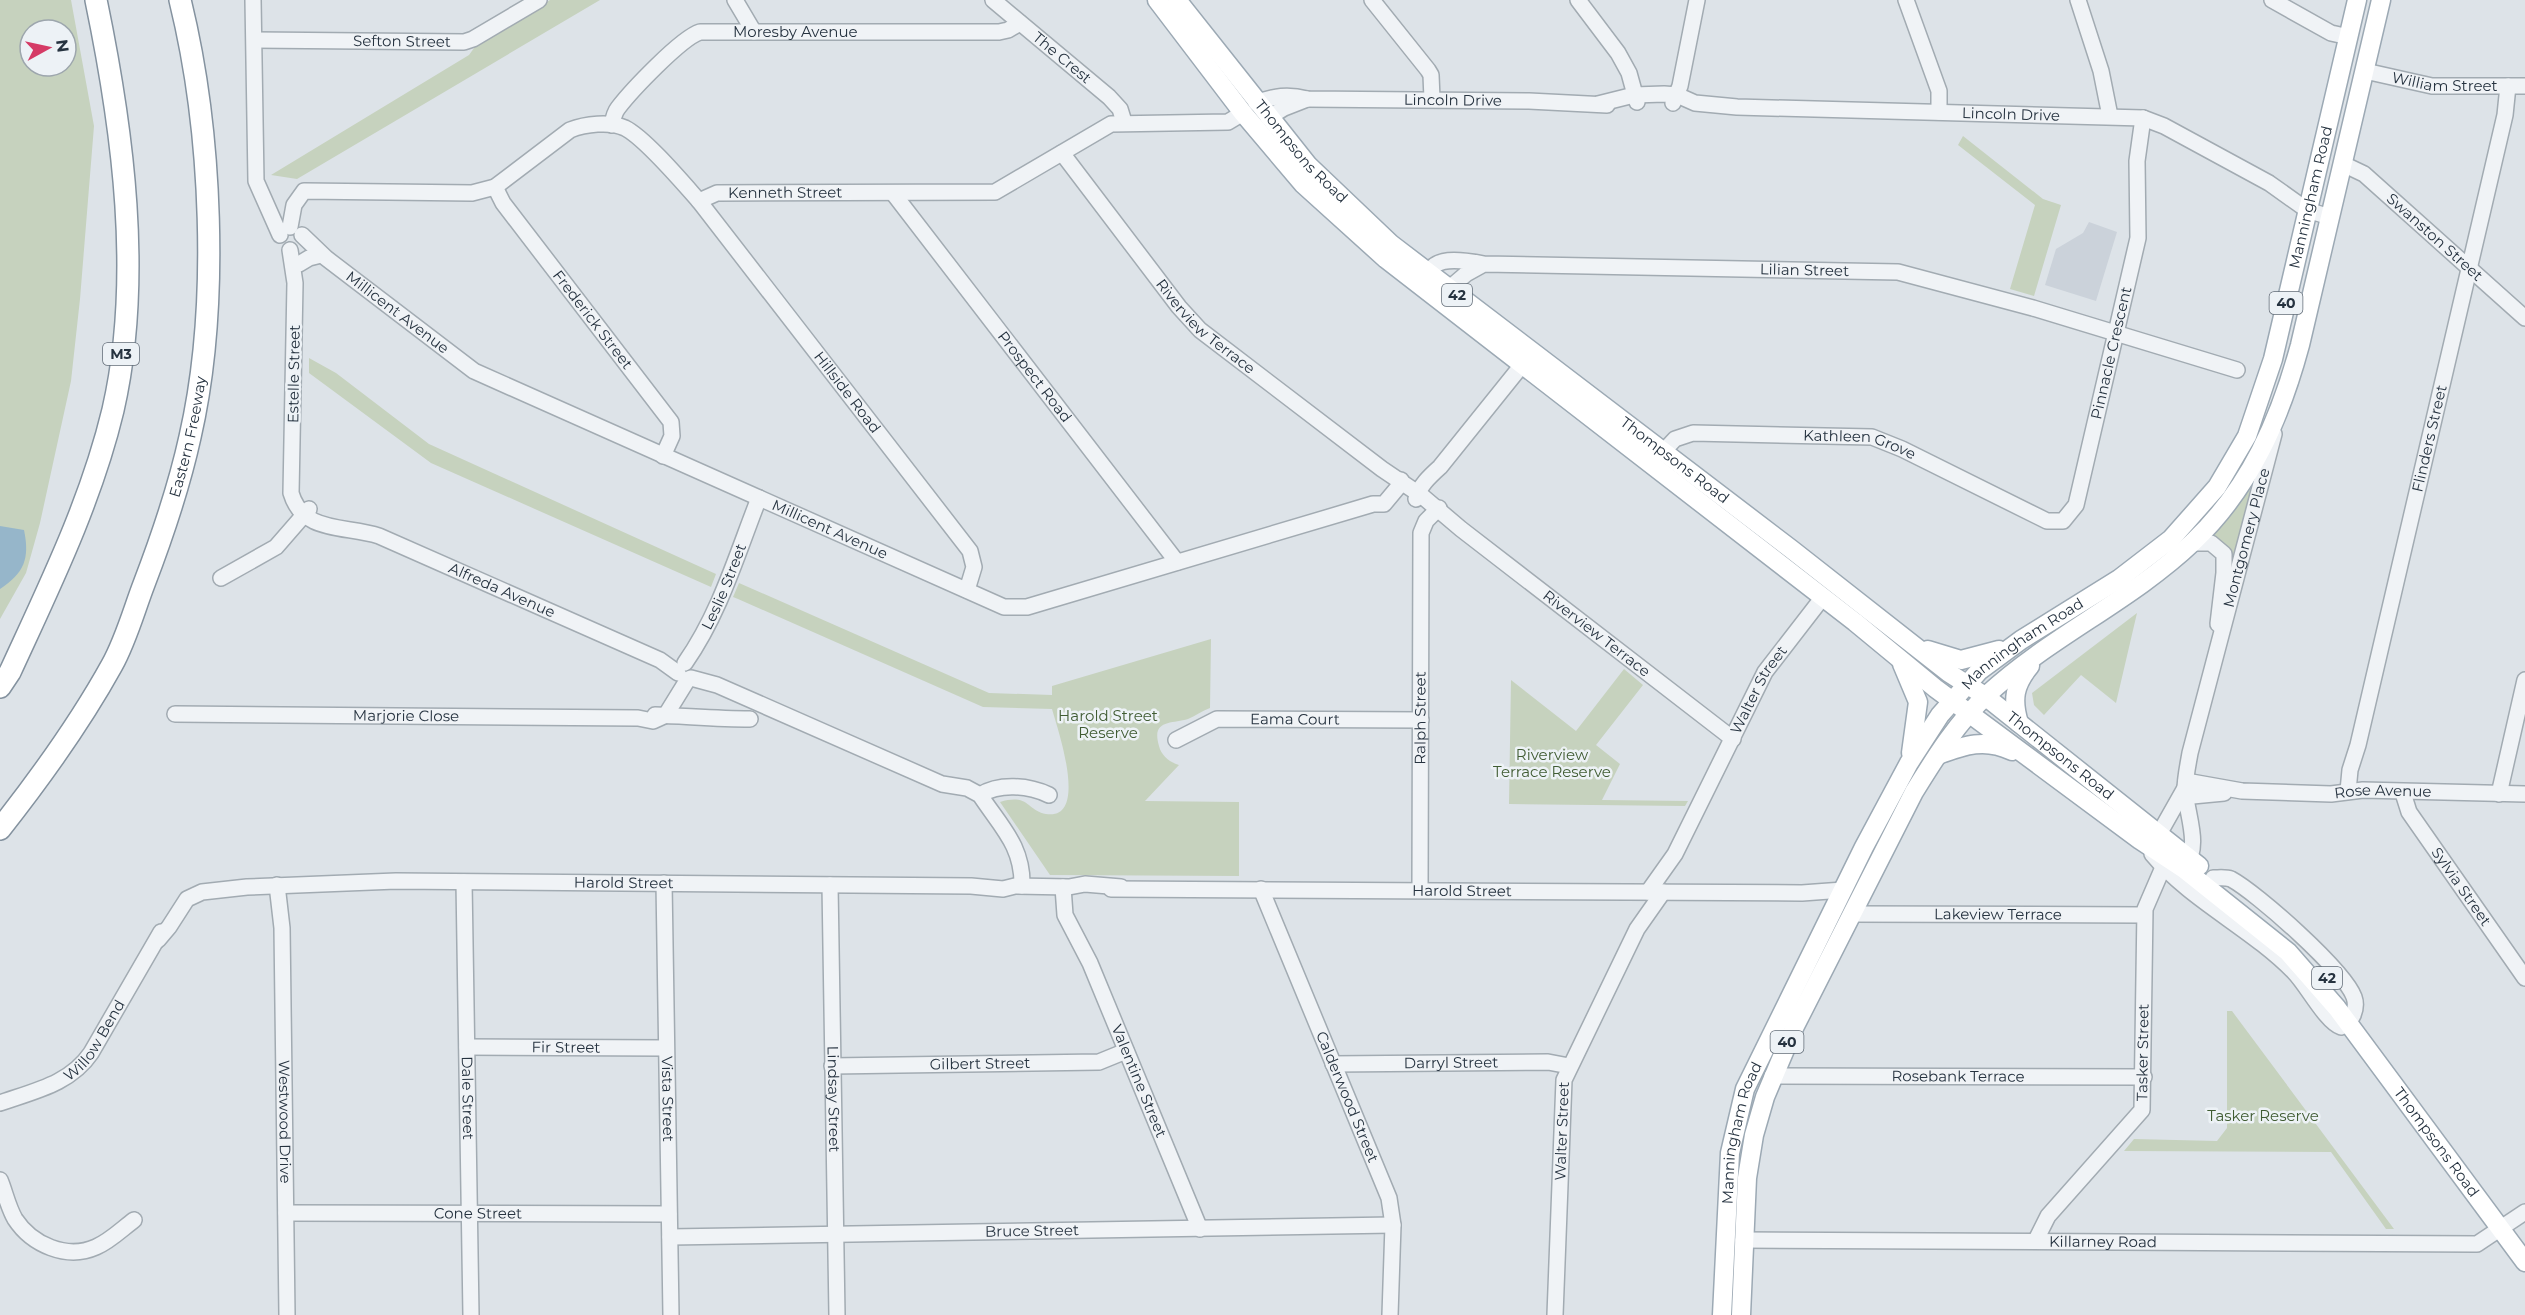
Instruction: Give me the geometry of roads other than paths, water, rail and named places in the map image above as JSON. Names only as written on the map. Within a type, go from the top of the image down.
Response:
[{"type":"highway","name":"M3","points":[[0,687],[10,672],[69,544],[113,410],[123,341],[127,281],[124,173],[107,53],[96,0]]},
{"type":"highway","name":"Eastern Freeway","points":[[0,829],[44,775],[114,663],[155,556],[190,437],[206,328],[208,228],[206,162],[197,91],[180,0]]},
{"type":"main road","name":"Thompsons Road","points":[[1157,0],[1250,108]]},
{"type":"main road","name":"Thompsons Road","points":[[1177,0],[1250,108],[1323,204],[1427,292],[1522,358],[1657,459],[1791,549],[1910,643],[1985,696],[2019,723],[2160,850]]},
{"type":"main road","name":"Manningham Road","points":[[1741,1315],[1743,1240],[1750,1155],[1759,1115],[1772,1076],[1901,816],[1937,756],[1985,696],[2045,649],[2147,579],[2192,543],[2248,475],[2280,411],[2300,345],[2381,0]]},
{"type":"main road","name":"Manningham Road","points":[[1722,1315],[1727,1175],[1738,1112],[1754,1068],[1909,763],[1951,700],[1966,683],[2021,640],[2119,579],[2154,553],[2187,523],[2228,470],[2247,436],[2261,399],[2358,3]]},
{"type":"main road","points":[[1250,108],[1258,119],[1268,118]]},
{"type":"main road","name":"Thompsons Road","points":[[1268,118],[1308,165],[1346,203],[1448,288],[1522,358]]},
{"type":"main road","name":"Thompsons Road","points":[[1657,459],[1951,700],[2140,840],[2213,878],[2302,950],[2351,1019],[2525,1243]]},
{"type":"main road","points":[[1910,643],[1941,656],[1961,660],[1983,656],[2021,640]]},
{"type":"main road","points":[[2019,723],[2014,701],[2016,688],[2045,649]]},
{"type":"main road","points":[[1899,659],[1918,702],[1909,763]]},
{"type":"main road","points":[[1937,756],[1966,745],[1985,743],[2004,747],[2035,762]]},
{"type":"main road","name":"Thompsons Road","points":[[2187,864],[2288,952],[2351,1019]]},
{"type":"main road","name":"Thompsons Road","points":[[2507,1220],[2525,1262]]},
{"type":"street","name":"Estelle Street","points":[[253,0],[258,189],[294,237],[293,466],[306,513]]},
{"type":"street","name":"Sefton Street","points":[[255,40],[464,42],[473,39],[538,0]]},
{"type":"street","points":[[735,0],[754,32]]},
{"type":"street","name":"The Crest","points":[[993,0],[1109,98],[1120,109],[1124,122]]},
{"type":"street","points":[[1372,0],[1431,75],[1428,99]]},
{"type":"street","points":[[1578,0],[1618,53],[1637,97]]},
{"type":"street","points":[[1674,98],[1697,0]]},
{"type":"street","points":[[1906,0],[1930,72],[1939,91],[1935,112]]},
{"type":"street","points":[[2078,0],[2101,72],[2127,117]]},
{"type":"street","points":[[2272,0],[2331,33],[2349,37]]},
{"type":"street","name":"Moresby Avenue","points":[[612,125],[620,106],[687,39],[706,31],[1004,32],[1020,23]]},
{"type":"street","name":"William Street","points":[[2365,71],[2432,86],[2525,87]]},
{"type":"street","name":"Flinders Street","points":[[2348,791],[2350,770],[2358,745],[2505,115],[2508,86]]},
{"type":"street","name":"Lincoln Drive","points":[[1250,108],[1280,95],[1306,99],[1428,99],[1619,106],[1637,97],[1674,98],[1699,110],[1737,107],[2127,117],[2164,126],[2330,217]]},
{"type":"street","name":"Lincoln Drive","points":[[1268,118],[1306,99]]},
{"type":"street","name":"Kenneth Street","points":[[699,201],[717,193],[995,192],[1105,126],[1124,122],[1228,122],[1250,108]]},
{"type":"street","name":"Pinnacle Crescent","points":[[2047,521],[2063,521],[2076,505],[2138,238],[2137,161],[2127,117]]},
{"type":"street","points":[[269,198],[282,204],[296,199],[304,191],[477,192],[495,187],[570,130],[583,126],[612,125],[626,129],[637,137],[699,201]]},
{"type":"street","name":"Riverview Terrace","points":[[1062,153],[1191,321],[1398,483],[1419,496],[1436,512],[1732,738]]},
{"type":"street","name":"Swanston Street","points":[[2343,164],[2364,174],[2525,318]]},
{"type":"street","name":"Estelle Street","points":[[256,169],[269,198],[294,237],[299,264],[295,283]]},
{"type":"street","name":"Frederick Street","points":[[495,187],[503,203],[671,422],[672,436],[663,456]]},
{"type":"street","points":[[294,237],[302,204],[309,197],[324,192]]},
{"type":"street","name":"Prospect Road","points":[[892,193],[1177,562]]},
{"type":"street","points":[[294,237],[296,199]]},
{"type":"street","name":"Hillside Road","points":[[699,201],[970,552],[974,567],[967,590]]},
{"type":"street","name":"Millicent Avenue","points":[[294,237],[324,257],[474,371],[1004,607],[1021,608],[1373,504],[1398,483]]},
{"type":"street","points":[[299,264],[324,257]]},
{"type":"street","name":"Lilian Street","points":[[1428,272],[1434,265],[1446,261],[1484,264],[1898,272],[2237,370]]},
{"type":"street","points":[[1428,272],[1427,292],[1448,288],[1484,264]]},
{"type":"street","points":[[1419,496],[1522,358]]},
{"type":"street","name":"Montgomery Place","points":[[2160,850],[2185,791],[2213,665],[2224,631],[2280,411]]},
{"type":"street","name":"Kathleen Grove","points":[[1657,459],[1675,439],[1693,433],[1872,438],[1902,449],[2047,521]]},
{"type":"street","name":"Leslie Street","points":[[669,710],[763,500]]},
{"type":"street","name":"Ralph Street","points":[[1420,890],[1423,544],[1436,512]]},
{"type":"street","points":[[221,578],[276,547],[306,513]]},
{"type":"street","name":"Alfreda Avenue","points":[[306,513],[341,527],[379,536],[942,784],[967,788],[980,795]]},
{"type":"street","name":"Montgomery Place","points":[[2192,543],[2204,542],[2216,545],[2224,554],[2213,665]]},
{"type":"street","name":"Walter Street","points":[[1555,1315],[1563,1088],[1569,1066],[1770,665],[1823,597]]},
{"type":"street","points":[[2499,794],[2525,680]]},
{"type":"street","name":"Marjorie Close","points":[[175,714],[638,718],[669,710],[688,718],[750,719]]},
{"type":"street","name":"Eama Court","points":[[1176,740],[1217,719],[1421,720]]},
{"type":"street","points":[[1022,886],[1022,865],[1014,845],[980,795],[999,787],[1035,789],[1048,795]]},
{"type":"street","name":"Montgomery Place","points":[[2185,791],[2194,847],[2187,864]]},
{"type":"street","name":"Rose Avenue","points":[[2185,791],[2525,794]]},
{"type":"street","name":"Sylvia Street","points":[[2403,793],[2409,812],[2525,978]]},
{"type":"street","name":"Tasker Street","points":[[2036,1240],[2043,1223],[2140,1113],[2144,1077],[2144,915],[2160,850]]},
{"type":"street","name":"Thompsons Road","points":[[2160,850],[2280,959],[2304,984],[2333,1023],[2341,1027],[2351,1019]]},
{"type":"street","name":"Walter Street","points":[[1637,929],[1640,914],[1656,892],[1671,878],[1675,854]]},
{"type":"street","name":"Harold Street","points":[[281,885],[378,881],[971,886],[1003,883],[1063,887],[1085,891],[1121,887],[1802,893],[1843,890]]},
{"type":"street","name":"Dale Street","points":[[464,882],[471,1315]]},
{"type":"street","name":"Vista Street","points":[[664,884],[671,1315]]},
{"type":"street","name":"Willow Bend","points":[[0,1103],[56,1083],[78,1069],[158,939],[169,927],[182,903],[191,896],[247,887],[281,885]]},
{"type":"street","name":"Westwood Drive","points":[[281,885],[287,1315]]},
{"type":"street","name":"Lindsay Street","points":[[830,885],[837,1315]]},
{"type":"street","name":"Valentine Street","points":[[1063,887],[1064,911],[1200,1229]]},
{"type":"street","name":"Calderwood Street","points":[[1260,889],[1389,1198],[1393,1225],[1390,1315]]},
{"type":"street","points":[[1802,893],[1817,898],[1831,915]]},
{"type":"street","name":"Lakeview Terrace","points":[[1851,914],[2144,915]]},
{"type":"street","name":"Fir Street","points":[[467,1047],[666,1048]]},
{"type":"street","name":"Gilbert Street","points":[[832,1066],[1099,1062],[1126,1052]]},
{"type":"street","name":"Darryl Street","points":[[1333,1064],[1548,1062],[1569,1066]]},
{"type":"street","name":"Rosebank Terrace","points":[[1772,1076],[2144,1077]]},
{"type":"street","points":[[0,1180],[12,1212],[20,1225],[58,1252],[75,1252],[98,1247],[134,1220]]},
{"type":"street","name":"Killarney Road","points":[[1743,1240],[2481,1243],[2525,1203]]},
{"type":"street","points":[[2054,1240],[2055,1210]]},
{"type":"street","name":"Cone Street","points":[[286,1213],[669,1214]]},
{"type":"street","name":"Bruce Street","points":[[670,1237],[1393,1225]]},
{"type":"water","points":[[0,526],[24,530],[26,549],[20,571],[0,589]]},
{"type":"park label","name":"Harold Street Reserve","points":[[1108,724]]},
{"type":"park label","name":"Riverview Terrace Reserve","points":[[1552,764]]},
{"type":"park label","name":"Tasker Reserve","points":[[2263,1116]]}]
